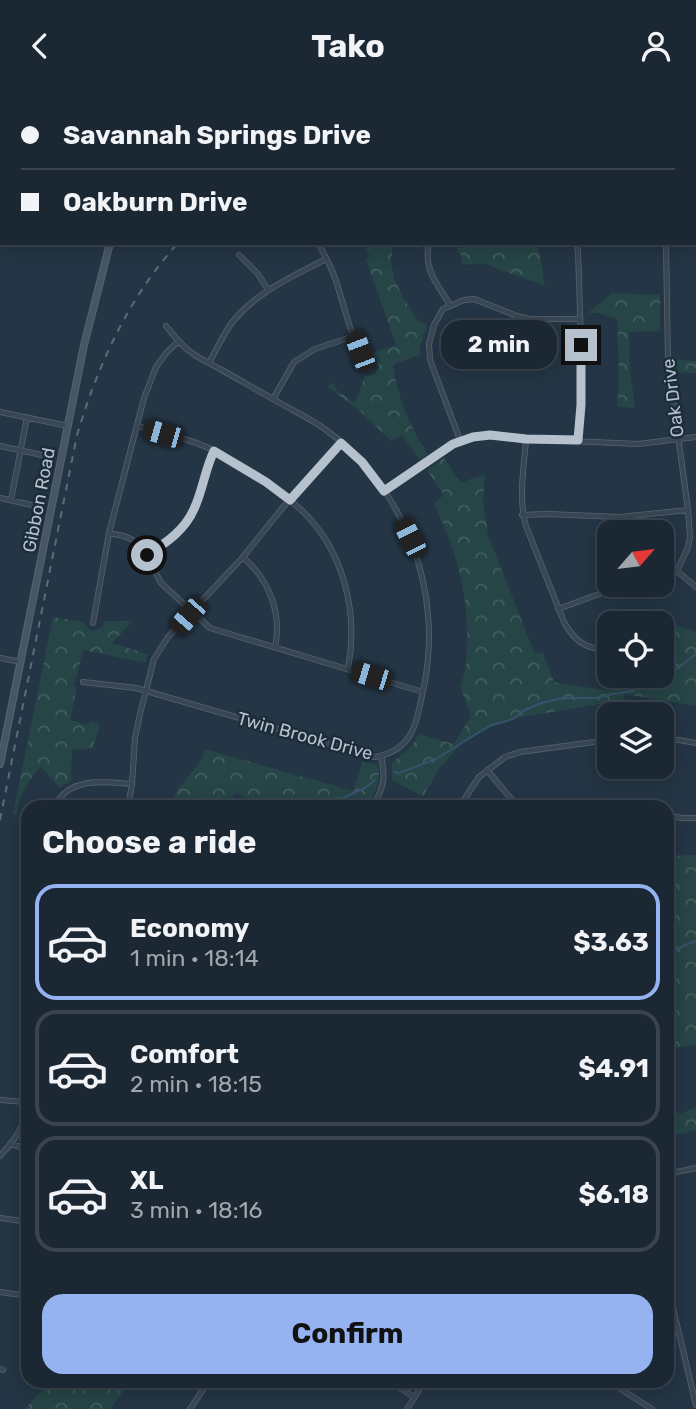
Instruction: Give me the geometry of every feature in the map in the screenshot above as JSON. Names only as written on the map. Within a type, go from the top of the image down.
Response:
[{"type":"main road","name":"Gibbon Road","points":[[0,764],[86,336],[109,245]]},
{"type":"street","points":[[319,245],[334,275],[354,336],[369,367]]},
{"type":"street","points":[[429,245],[428,267],[450,305]]},
{"type":"street","points":[[576,245],[582,372],[578,440]]},
{"type":"street","name":"Oak Drive","points":[[666,245],[668,361],[690,536],[677,571]]},
{"type":"street","points":[[239,255],[252,267],[268,290]]},
{"type":"street","points":[[209,363],[233,321],[257,298],[326,258]]},
{"type":"street","points":[[460,440],[429,360],[428,351],[434,325],[443,309],[464,300],[474,299],[530,319],[580,319]]},
{"type":"street","points":[[509,361],[507,345],[517,316]]},
{"type":"street","name":"Twin Brook Drive","points":[[83,682],[136,688],[374,757],[397,750],[407,742],[423,692],[430,642],[427,598],[410,538],[384,491],[362,462],[322,427],[192,353],[166,326]]},
{"type":"street","points":[[273,399],[294,362],[315,349],[354,336]]},
{"type":"street","points":[[93,624],[109,533],[137,426],[156,366],[166,352],[179,341]]},
{"type":"street","points":[[0,412],[68,426]]},
{"type":"street","points":[[11,500],[27,417]]},
{"type":"street","points":[[137,426],[200,444],[259,478],[299,507],[331,549],[342,573],[349,599],[352,629],[348,669]]},
{"type":"street","points":[[384,491],[460,440],[480,435],[638,444],[696,437]]},
{"type":"street","points":[[526,439],[522,515],[567,628],[575,639],[597,649]]},
{"type":"street","points":[[129,800],[135,737],[154,659],[191,612],[243,557],[341,443]]},
{"type":"street","points":[[0,446],[42,455]]},
{"type":"street","points":[[147,555],[170,540],[188,521],[214,451]]},
{"type":"street","points":[[0,498],[32,505]]},
{"type":"street","points":[[522,515],[620,517],[688,510]]},
{"type":"street","points":[[109,533],[133,540],[142,547],[161,583],[210,628],[423,692]]},
{"type":"street","points":[[243,557],[261,576],[269,590],[277,615],[275,648]]},
{"type":"street","points":[[674,573],[677,571],[696,587]]},
{"type":"street","points":[[558,609],[597,595]]},
{"type":"street","points":[[0,658],[20,662]]},
{"type":"street","points":[[674,739],[696,743]]},
{"type":"street","points":[[463,800],[474,783],[505,757],[520,752],[597,742]]},
{"type":"street","points":[[377,800],[384,783],[381,756]]},
{"type":"street","points":[[487,770],[513,800]]},
{"type":"street","points":[[59,800],[84,783],[132,784]]},
{"type":"street","points":[[674,816],[696,818]]},
{"type":"street","points":[[0,1100],[21,1102]]},
{"type":"street","points":[[0,1156],[21,1128]]},
{"type":"street","points":[[10,1144],[21,1147]]},
{"type":"street","points":[[674,1173],[696,1168]]},
{"type":"street","points":[[0,1218],[21,1221]]},
{"type":"street","points":[[0,1292],[21,1295]]},
{"type":"street","points":[[674,1315],[694,1407]]},
{"type":"street","points":[[199,1409],[192,1407],[204,1388]]},
{"type":"street","points":[[400,1388],[414,1397]]},
{"type":"street","points":[[407,1409],[420,1388]]},
{"type":"street","points":[[619,1388],[652,1409]]},
{"type":"green space","points":[[363,245],[393,245],[391,263],[395,281],[418,321],[427,325],[420,346],[420,356],[393,365],[397,387],[406,411],[428,454],[420,460],[402,435],[391,441],[361,412],[327,386],[334,383],[336,390],[355,403],[365,376],[375,374],[379,367],[376,358],[366,355],[396,345],[366,259],[370,256]]},
{"type":"green space","points":[[398,245],[421,245],[420,249]]},
{"type":"green space","points":[[458,245],[537,245],[545,286],[482,263],[463,265],[460,253],[457,253]]},
{"type":"green space","points":[[612,293],[660,295],[660,331],[629,332],[635,408],[617,407],[617,319],[588,313]]},
{"type":"green space","points":[[676,360],[696,361],[696,373],[676,372]]},
{"type":"green space","points":[[444,458],[461,483],[485,475],[483,502],[488,535],[534,652],[543,653],[554,682],[609,691],[615,688],[674,688],[674,624],[696,632],[696,706],[624,694],[625,700],[597,702],[597,705],[503,720],[460,745],[439,769],[423,797],[392,780],[392,762],[414,743],[419,734],[454,744],[471,716],[460,686],[465,673],[467,649],[464,592],[449,539],[434,503],[444,495],[427,470]]},
{"type":"green space","points":[[53,617],[84,622],[88,629],[93,631],[102,627],[105,621],[133,621],[112,643],[148,654],[145,663],[83,650],[74,686],[77,687],[70,720],[88,725],[90,721],[100,724],[93,748],[72,750],[71,781],[60,788],[41,767],[25,789],[16,815],[13,814]]},
{"type":"green space","points":[[205,749],[353,791],[362,762],[375,764],[379,773],[371,800],[248,800],[237,793],[228,800],[198,800],[193,797],[191,800],[172,800],[201,761]]},
{"type":"green space","points":[[696,855],[696,1045],[674,1048],[674,856]]},
{"type":"green space","points":[[696,1107],[696,1130],[674,1135],[674,1111],[680,1114]]},
{"type":"green space","points":[[125,1388],[111,1409],[25,1409],[43,1389]]},
{"type":"waterway","points":[[394,772],[399,773],[436,759],[489,726],[513,719],[541,703],[562,698],[597,698],[632,691],[665,678],[696,654]]},
{"type":"waterway","points":[[325,800],[343,798],[375,780]]},
{"type":"waterway","points":[[674,952],[696,941]]},
{"type":"railway","points":[[0,820],[77,435],[95,383],[117,333],[144,286],[176,245]]},
{"type":"route","points":[[147,555],[170,540],[188,521],[214,451],[266,482],[290,500],[341,443],[362,462],[384,491],[460,440],[480,435],[578,440],[581,345]]}]
